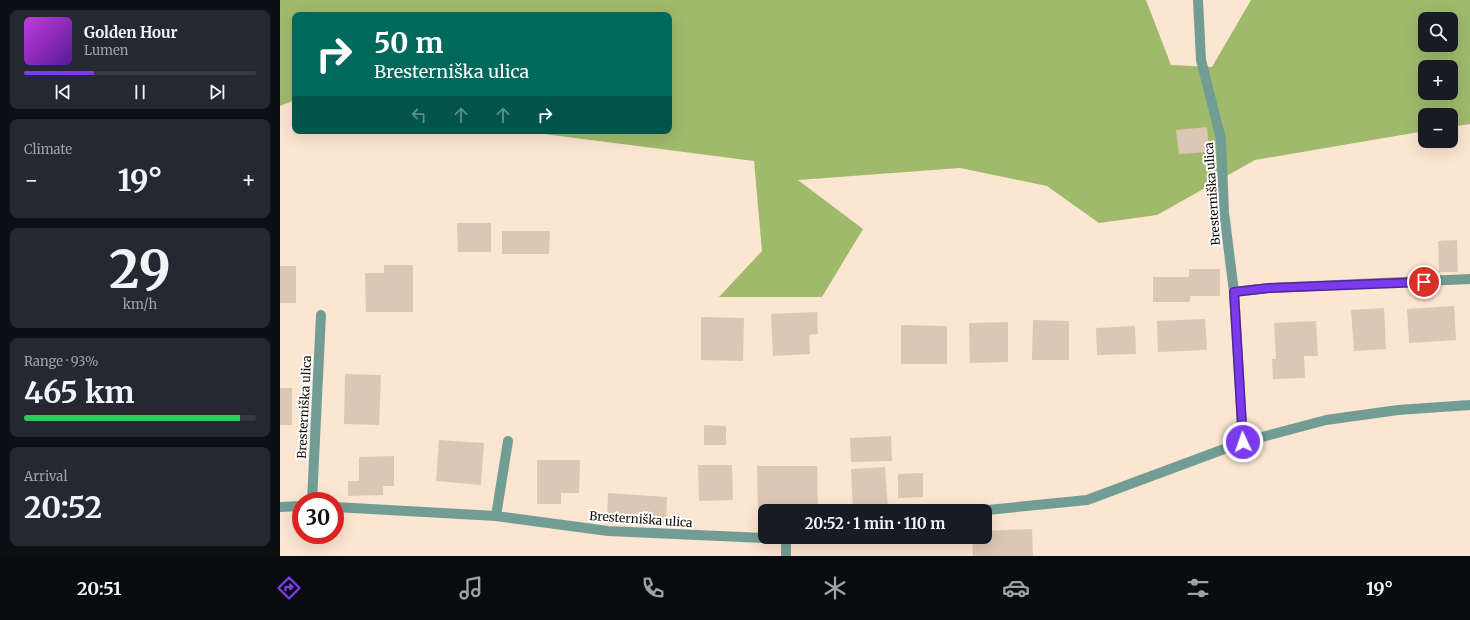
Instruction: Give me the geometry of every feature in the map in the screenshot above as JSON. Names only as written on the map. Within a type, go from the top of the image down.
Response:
[{"type":"street","name":"Bresterniška ulica","points":[[1198,0],[1201,60],[1221,139],[1224,212],[1234,292],[1243,442]]},
{"type":"street","points":[[1234,292],[1269,288],[1470,279]]},
{"type":"street","name":"Bresterniška ulica","points":[[312,492],[321,315]]},
{"type":"street","points":[[992,510],[1088,500],[1243,442],[1326,420],[1398,410],[1470,405]]},
{"type":"street","points":[[496,516],[508,441]]},
{"type":"street","points":[[280,507],[292,506]]},
{"type":"street","name":"Bresterniška ulica","points":[[344,508],[496,516],[608,531],[758,538]]},
{"type":"street","points":[[786,544],[786,556]]},
{"type":"green space","points":[[280,0],[1146,0],[1171,65],[1212,67],[1251,0],[1470,0],[1470,124],[1458,126],[1458,108],[1418,108],[1418,132],[1255,160],[1157,215],[1099,223],[1047,186],[960,168],[798,180],[863,229],[822,297],[719,297],[762,251],[754,161],[544,134],[672,134],[672,12],[292,12],[292,101],[280,106]]},
{"type":"building","points":[[1207,127],[1209,152],[1179,154],[1176,130]]},
{"type":"building","points":[[457,223],[491,223],[491,252],[458,252]]},
{"type":"building","points":[[502,231],[550,231],[549,254],[502,254]]},
{"type":"building","points":[[1457,240],[1458,272],[1439,272],[1438,241]]},
{"type":"building","points":[[384,265],[413,265],[413,312],[366,312],[365,273],[384,273]]},
{"type":"building","points":[[280,266],[296,266],[296,303],[280,303]]},
{"type":"building","points":[[1189,269],[1220,269],[1220,296],[1190,296],[1190,302],[1153,302],[1153,277],[1189,277]]},
{"type":"building","points":[[1454,306],[1456,340],[1409,343],[1407,309]]},
{"type":"building","points":[[1384,308],[1386,349],[1354,351],[1351,310]]},
{"type":"building","points":[[817,312],[818,334],[809,335],[810,354],[773,356],[771,314]]},
{"type":"building","points":[[701,317],[744,318],[743,361],[701,360]]},
{"type":"building","points":[[1205,319],[1207,350],[1158,352],[1157,321]]},
{"type":"building","points":[[1033,320],[1069,321],[1069,360],[1032,360]]},
{"type":"building","points":[[1316,321],[1318,356],[1304,356],[1305,378],[1273,379],[1272,359],[1276,359],[1274,323]]},
{"type":"building","points":[[1008,322],[1008,362],[970,363],[969,323]]},
{"type":"building","points":[[901,325],[947,326],[947,364],[901,364]]},
{"type":"building","points":[[1135,326],[1136,354],[1097,355],[1096,328]]},
{"type":"building","points":[[345,374],[381,375],[379,425],[344,424]]},
{"type":"building","points":[[280,388],[292,388],[292,425],[280,425]]},
{"type":"building","points":[[704,425],[726,426],[726,445],[704,445]]},
{"type":"building","points":[[891,436],[892,461],[851,462],[850,438]]},
{"type":"building","points":[[439,440],[484,443],[481,485],[436,481]]},
{"type":"building","points":[[394,456],[394,486],[383,486],[383,495],[348,496],[348,481],[359,481],[359,457]]},
{"type":"building","points":[[537,460],[580,460],[579,493],[561,493],[561,504],[537,504]]},
{"type":"building","points":[[698,465],[732,465],[733,500],[699,501]]},
{"type":"building","points":[[757,466],[817,466],[818,504],[758,504],[758,512]]},
{"type":"building","points":[[885,467],[888,504],[853,504],[851,469]]},
{"type":"building","points":[[923,473],[923,497],[898,498],[898,474]]},
{"type":"building","points":[[608,493],[667,497],[666,524],[607,520]]},
{"type":"building","points":[[1032,529],[1033,556],[973,556],[972,544],[992,544],[992,531]]},
{"type":"route","points":[[1243,442],[1234,292],[1269,288],[1424,282]]}]
